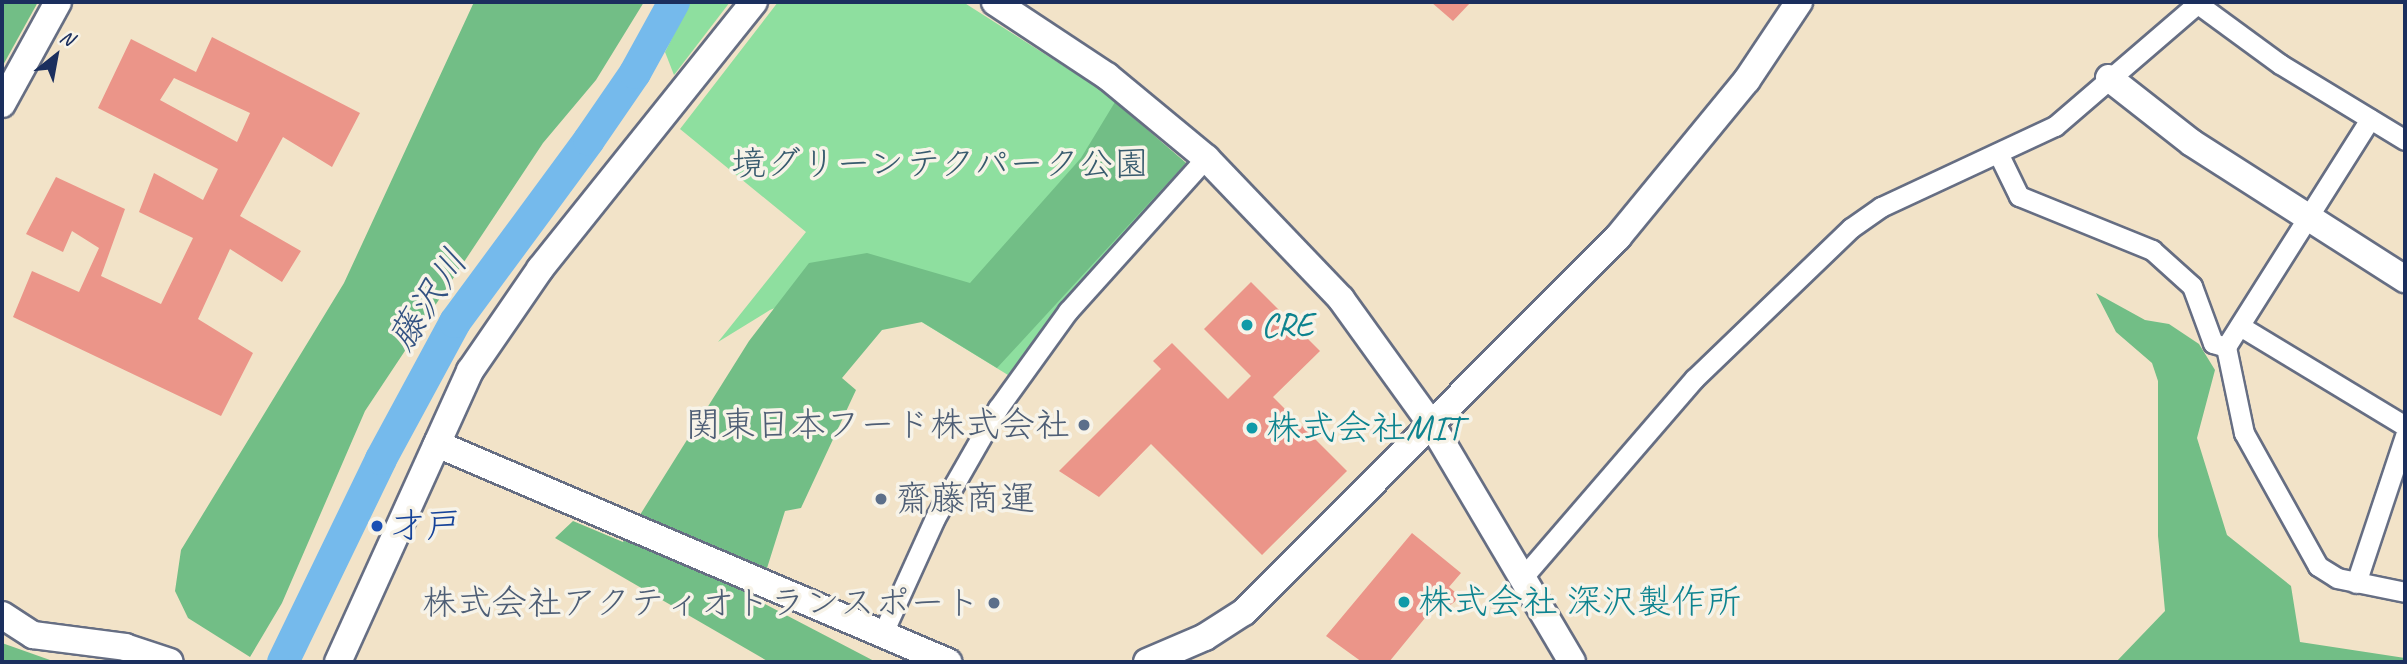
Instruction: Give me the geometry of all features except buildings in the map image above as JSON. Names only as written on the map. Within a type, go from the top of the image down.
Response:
[{"type":"street","points":[[2,104],[58,2]]},
{"type":"street","points":[[338,662],[470,371],[505,316],[754,2]]},
{"type":"street","points":[[995,2],[1107,76],[1206,158],[1341,299],[1432,425],[1572,662]]},
{"type":"street","points":[[1147,662],[1205,637],[1244,612],[1618,237],[1748,80],[1799,2]]},
{"type":"street","points":[[1523,577],[1694,379],[1851,228],[1881,207],[2055,126],[2199,3],[2280,64],[2405,140]]},
{"type":"street","points":[[2109,78],[2192,143],[2305,218],[2405,279]]},
{"type":"street","points":[[2370,119],[2226,347],[2244,433],[2318,566],[2337,578],[2405,592]]},
{"type":"street","points":[[1998,153],[2019,195],[2152,250],[2192,286],[2213,343],[2226,347]]},
{"type":"street","points":[[882,635],[934,519],[998,408],[1068,311],[1206,158]]},
{"type":"street","points":[[2240,326],[2405,426]]},
{"type":"street","points":[[2356,583],[2405,436]]},
{"type":"street","points":[[437,444],[948,662]]},
{"type":"street","points":[[2,615],[33,635],[125,647],[170,662]]},
{"type":"green space","points":[[2,2],[38,2],[2,67]]},
{"type":"green space","points":[[474,2],[644,2],[596,80],[543,143],[365,411],[282,603],[250,657],[188,618],[175,591],[181,550],[344,283]]},
{"type":"green space","points":[[690,2],[730,2],[674,75],[665,52]]},
{"type":"green space","name":"境グリーンテクパーク公園","points":[[778,2],[963,2],[1100,89],[1186,163],[1066,300],[1008,375],[902,310],[835,284],[770,310],[718,342],[806,232],[680,129]]},
{"type":"green space","points":[[1115,102],[1186,163],[997,368],[922,322],[882,330],[842,378],[856,390],[801,508],[785,511],[757,600],[876,662],[769,662],[555,538],[573,521],[623,542],[749,341],[809,263],[867,253],[970,283],[1081,158]]},
{"type":"green space","points":[[2096,293],[2145,320],[2169,324],[2199,344],[2215,370],[2197,438],[2227,535],[2291,586],[2300,642],[2405,658],[2405,662],[2116,662],[2165,611],[2158,536],[2158,381],[2152,363],[2116,332]]},
{"type":"green space","points":[[2,643],[50,660],[53,662],[2,662]]},
{"type":"waterway","name":"藤沢川","points":[[283,662],[381,459],[455,322],[635,73],[674,2]]},
{"type":"place","name":"CRE","points":[[1247,325]]},
{"type":"place","name":"関東日本フード株式会社","points":[[1084,425]]},
{"type":"place","name":"株式会社MIT","points":[[1252,428]]},
{"type":"place","name":"齋藤商運","points":[[881,499]]},
{"type":"place","name":"才戸","points":[[377,526]]},
{"type":"place","name":"株式会社 深沢製作所","points":[[1404,602]]},
{"type":"place","name":"株式会社アクティオトランスポート","points":[[994,603]]}]
